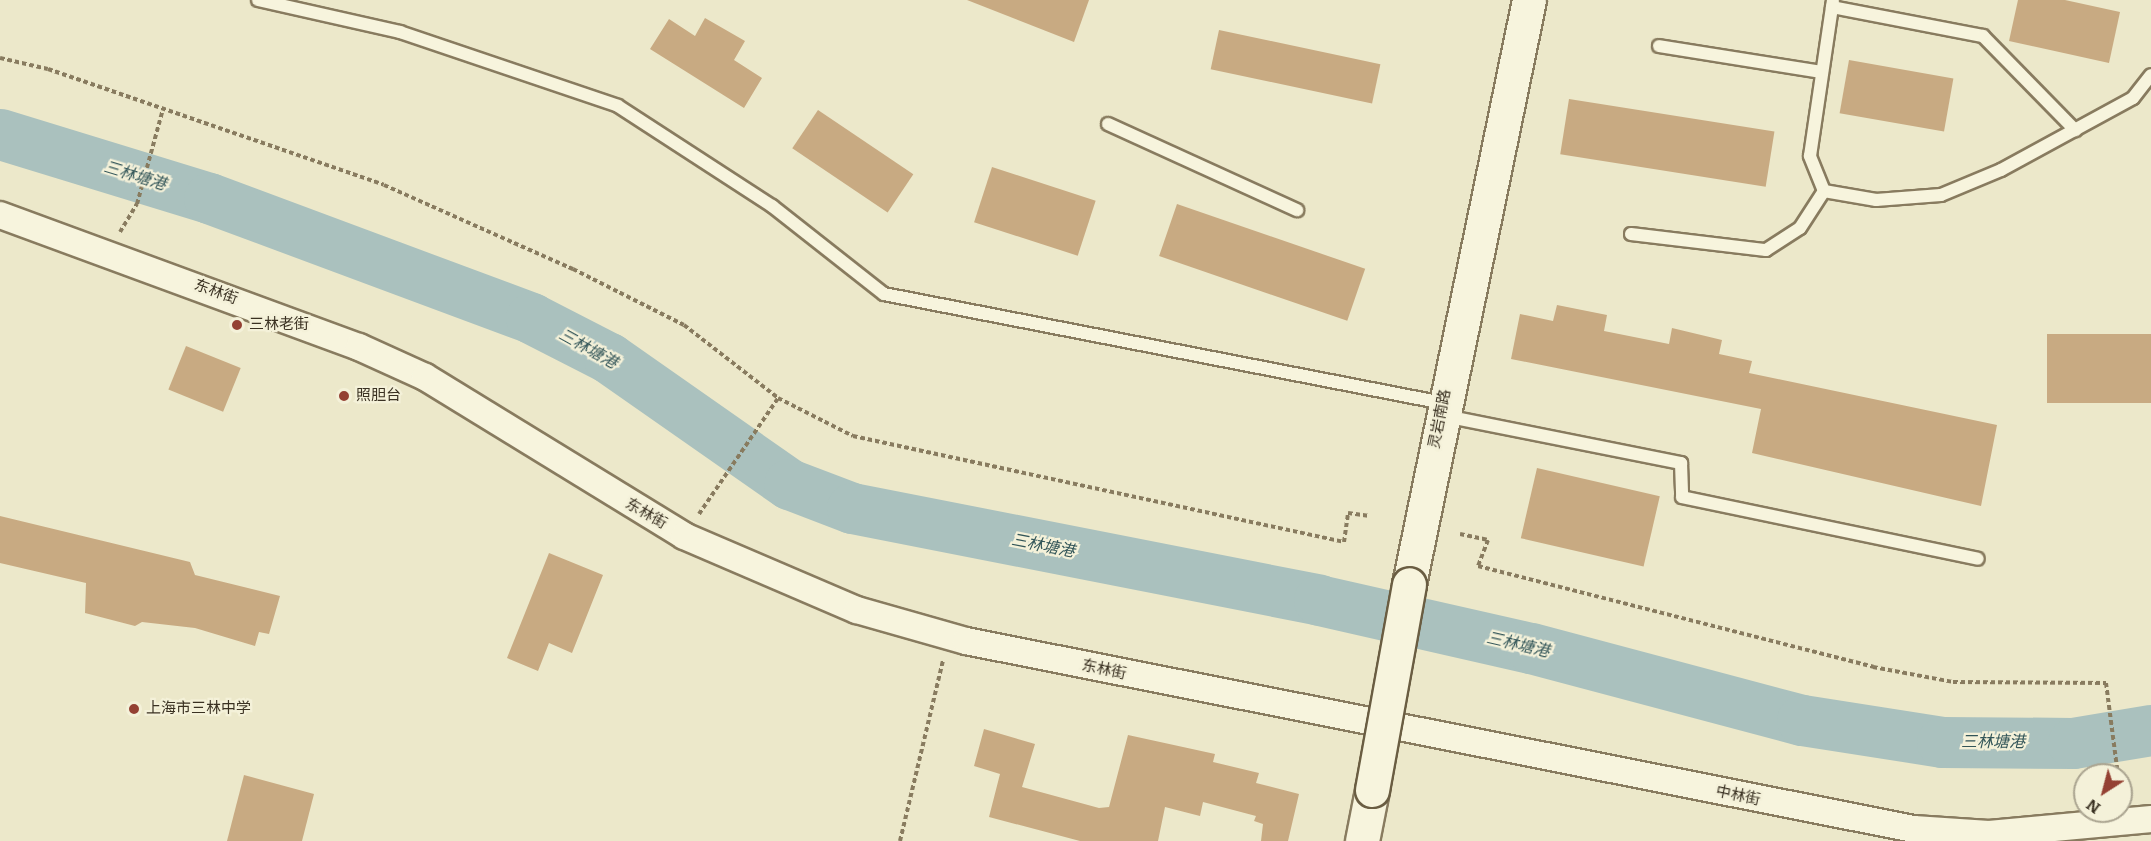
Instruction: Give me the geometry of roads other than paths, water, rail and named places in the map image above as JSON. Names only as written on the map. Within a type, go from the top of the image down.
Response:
[{"type":"street","name":"灵岩南路","points":[[1362,841],[1442,409],[1529,0]]},
{"type":"street","name":"东林街","points":[[0,215],[281,316],[425,377],[684,536],[836,602],[949,636],[1329,714]]},
{"type":"street","name":"中林街","points":[[1329,714],[1914,829],[2042,832],[2151,819]]},
{"type":"lane","points":[[258,0],[400,32],[618,106],[772,206],[884,294],[1442,409],[1681,463],[1682,497],[1978,559]]},
{"type":"lane","points":[[1824,191],[1810,156],[1833,4],[1983,36],[2075,130]]},
{"type":"lane","points":[[1659,46],[1822,72]]},
{"type":"lane","points":[[1824,191],[1875,200],[1941,195],[2075,130],[2133,98],[2151,75]]},
{"type":"lane","points":[[1108,124],[1297,210]]},
{"type":"lane","points":[[1631,234],[1766,250],[1800,228],[1824,191]]},
{"type":"waterway","name":"三林塘港","points":[[0,134],[209,198],[531,318],[609,358],[789,484],[852,508],[1319,600],[1531,648],[1802,720],[1942,742],[2073,743],[2151,730]]},
{"type":"place","name":"三林老街","points":[[237,325]]},
{"type":"place","name":"照胆台","points":[[344,396]]},
{"type":"place","name":"上海市三林中学","points":[[134,709]]}]
